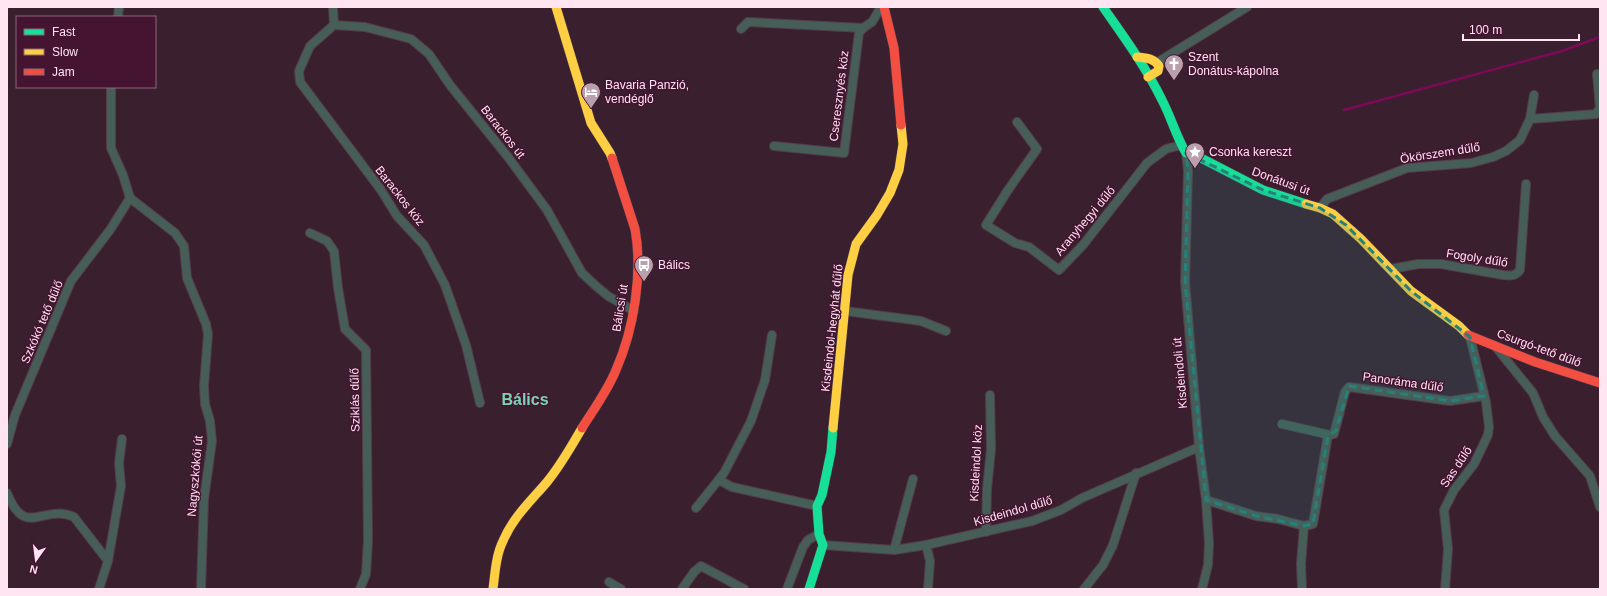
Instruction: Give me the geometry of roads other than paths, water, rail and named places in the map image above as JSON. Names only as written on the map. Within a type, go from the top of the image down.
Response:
[{"type":"street","points":[[333,7],[334,25]]},
{"type":"street","name":"Bálicsi út","points":[[493,589],[495,571],[502,542],[509,528],[526,504],[546,483],[565,458],[616,371],[625,347],[634,311],[637,291],[635,228],[610,154],[591,123],[556,7]]},
{"type":"street","name":"Cseresznyés köz","points":[[774,146],[844,152],[859,32],[872,22],[882,7]]},
{"type":"street","name":"Kisdeindol-hegyhát dűlő","points":[[823,545],[819,534],[818,506],[822,495],[831,452],[848,275],[856,244],[877,215],[890,192],[899,170],[902,150],[894,48],[882,7]]},
{"type":"street","points":[[1103,7],[1137,57],[1162,100],[1183,149]]},
{"type":"street","points":[[1158,62],[1247,7]]},
{"type":"street","points":[[741,29],[748,22],[863,28]]},
{"type":"street","name":"Barackos út","points":[[334,25],[365,27],[411,39],[429,54],[450,84],[508,157],[547,210],[582,273],[608,296],[634,311]]},
{"type":"street","name":"Barackos köz","points":[[334,25],[310,46],[299,71],[300,82],[380,190],[397,216],[424,245],[445,285],[466,345],[480,403]]},
{"type":"street","points":[[1137,57],[1151,59],[1158,62],[1160,67],[1159,72],[1156,75],[1148,77]]},
{"type":"street","points":[[1530,119],[1596,114],[1600,108],[1598,74]]},
{"type":"street","points":[[111,88],[111,148],[123,175],[130,198]]},
{"type":"street","name":"Ökörszem dűlő","points":[[1320,208],[1327,199],[1407,168],[1471,163],[1493,157],[1514,146],[1520,140],[1530,119],[1534,96]]},
{"type":"street","name":"Aranyhegyi dűlő","points":[[1017,122],[1037,149],[1008,190],[986,225],[1015,243],[1029,247],[1059,270],[1083,245],[1147,163],[1166,149],[1183,149]]},
{"type":"street","name":"Donátusi út","points":[[1183,149],[1221,170],[1263,190],[1320,208],[1333,214],[1391,269],[1411,291],[1459,326],[1470,337]]},
{"type":"street","name":"Kisdeindoli út","points":[[1183,149],[1188,171],[1185,282],[1209,543],[1208,565],[1202,589]]},
{"type":"street","name":"Fogoly dűlő","points":[[1391,269],[1418,264],[1441,264],[1503,275],[1512,276],[1517,274],[1520,270],[1526,184]]},
{"type":"street","name":"Szkókó tető dűlő","points":[[7,444],[15,415],[71,282],[110,230],[130,198]]},
{"type":"street","name":"Nagyszkókói út","points":[[130,198],[175,233],[184,246],[187,278],[206,324],[208,334],[204,386],[205,404],[210,421],[212,441],[204,499],[201,589]]},
{"type":"street","name":"Sziklás dűlő","points":[[310,233],[327,240],[334,251],[338,288],[346,329],[366,350],[368,541],[366,574],[360,589]]},
{"type":"street","points":[[845,312],[921,321],[946,331]]},
{"type":"street","points":[[696,508],[719,480],[751,421],[764,380],[772,335]]},
{"type":"street","name":"Csurgó-tető dűlő","points":[[1470,337],[1493,344],[1535,362],[1600,383]]},
{"type":"street","name":"Sas dűlő","points":[[1445,589],[1448,549],[1444,510],[1454,490],[1474,464],[1488,435],[1489,427],[1484,396],[1470,337]]},
{"type":"street","points":[[1493,344],[1533,393],[1543,417],[1556,436],[1590,476],[1600,507]]},
{"type":"street","name":"Panoráma dűlő","points":[[1304,526],[1313,524],[1328,435],[1334,434],[1336,431],[1345,392],[1349,387],[1450,401],[1484,396]]},
{"type":"street","name":"Kisdeindol köz","points":[[986,532],[987,489],[991,449],[990,395]]},
{"type":"street","points":[[1282,424],[1328,435]]},
{"type":"street","points":[[99,589],[108,561],[121,486],[119,464],[122,439]]},
{"type":"street","name":"Kisdeindol dűlő","points":[[823,545],[894,550],[926,545],[1032,521],[1061,510],[1082,498],[1136,473],[1199,447]]},
{"type":"street","points":[[1084,589],[1103,565],[1113,545],[1136,473]]},
{"type":"street","points":[[894,550],[914,479]]},
{"type":"street","points":[[719,480],[732,487],[818,506]]},
{"type":"street","points":[[7,493],[15,510],[23,516],[30,518],[66,513],[74,517],[108,561]]},
{"type":"street","points":[[1206,500],[1256,516],[1278,519],[1304,526],[1301,564],[1302,589]]},
{"type":"street","points":[[787,589],[803,547],[808,540],[819,534]]},
{"type":"street","points":[[809,589],[814,567],[823,545]]},
{"type":"street","points":[[926,545],[930,561],[928,589]]},
{"type":"street","points":[[682,589],[700,566],[744,589]]},
{"type":"street","points":[[609,582],[621,589]]},
{"type":"waterway","points":[[1344,110],[1562,51],[1600,37]]},
{"type":"place","name":"Szent Donátus-kápolna","points":[[1174,81]]},
{"type":"place","name":"Bavaria Panzió, vendéglő","points":[[591,109]]},
{"type":"place","name":"Csonka kereszt","points":[[1195,169]]},
{"type":"place","name":"Bálics","points":[[644,282]]},
{"type":"district","name":"Bálics","points":[[525,399]]}]
